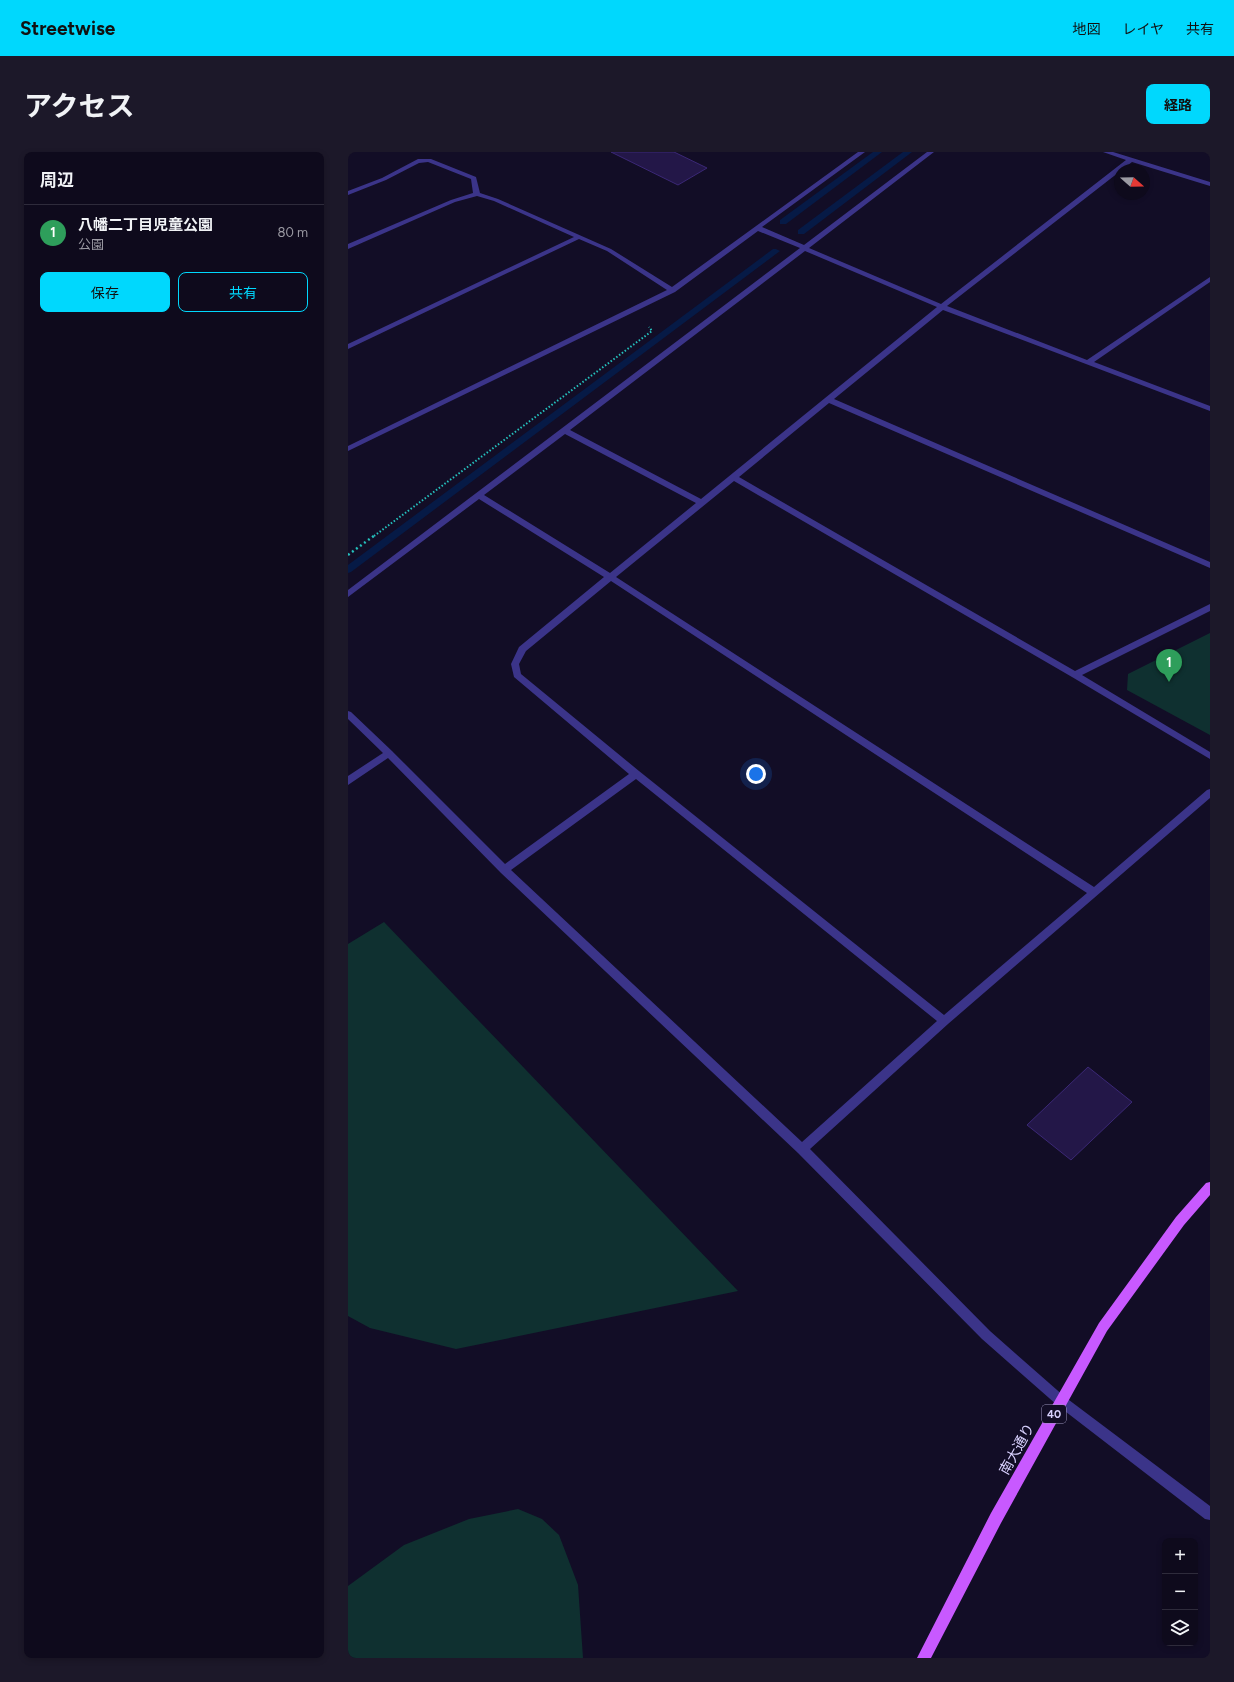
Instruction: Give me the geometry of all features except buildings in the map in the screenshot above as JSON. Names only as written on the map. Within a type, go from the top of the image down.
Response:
[{"type":"main road","name":"南大通り","points":[[924,1658],[996,1518],[1103,1328],[1180,1221],[1210,1187]]},
{"type":"street","points":[[348,449],[672,290],[862,152]]},
{"type":"street","points":[[348,594],[931,152]]},
{"type":"street","points":[[1106,152],[1210,184]]},
{"type":"street","points":[[348,193],[384,179],[418,161],[429,160],[474,178],[477,194]]},
{"type":"street","points":[[944,1021],[636,774],[517,675],[515,664],[522,649],[732,477],[830,400],[942,307],[1130,160]]},
{"type":"street","points":[[348,247],[453,201],[477,194],[496,200],[609,250],[672,290]]},
{"type":"street","points":[[758,228],[942,307],[1210,409]]},
{"type":"street","points":[[348,347],[579,237]]},
{"type":"street","points":[[1089,362],[1210,279]]},
{"type":"street","points":[[830,400],[1210,565]]},
{"type":"street","points":[[564,430],[701,503]]},
{"type":"street","points":[[732,477],[1075,675],[1210,756]]},
{"type":"street","points":[[478,495],[610,577],[1095,893]]},
{"type":"street","points":[[1075,675],[1210,607]]},
{"type":"street","points":[[348,714],[389,753],[504,870],[802,1149],[986,1335],[1061,1401],[1210,1514]]},
{"type":"street","points":[[348,781],[389,753]]},
{"type":"street","points":[[504,870],[636,774]]},
{"type":"street","points":[[802,1149],[944,1021],[1208,798]]},
{"type":"path","points":[[348,555],[652,331],[633,309]]},
{"type":"green space","points":[[1210,633],[1210,735],[1127,690],[1128,674]]},
{"type":"green space","points":[[384,922],[738,1291],[456,1349],[370,1328],[348,1316],[348,944]]},
{"type":"green space","points":[[518,1509],[542,1519],[559,1535],[578,1585],[583,1658],[348,1658],[348,1586],[404,1545],[469,1519]]},
{"type":"waterway","points":[[783,222],[878,152]]},
{"type":"waterway","points":[[801,232],[908,152]]},
{"type":"waterway","points":[[348,570],[776,251]]},
{"type":"place","name":"八幡二丁目児童公園","points":[[1169,682]]}]
